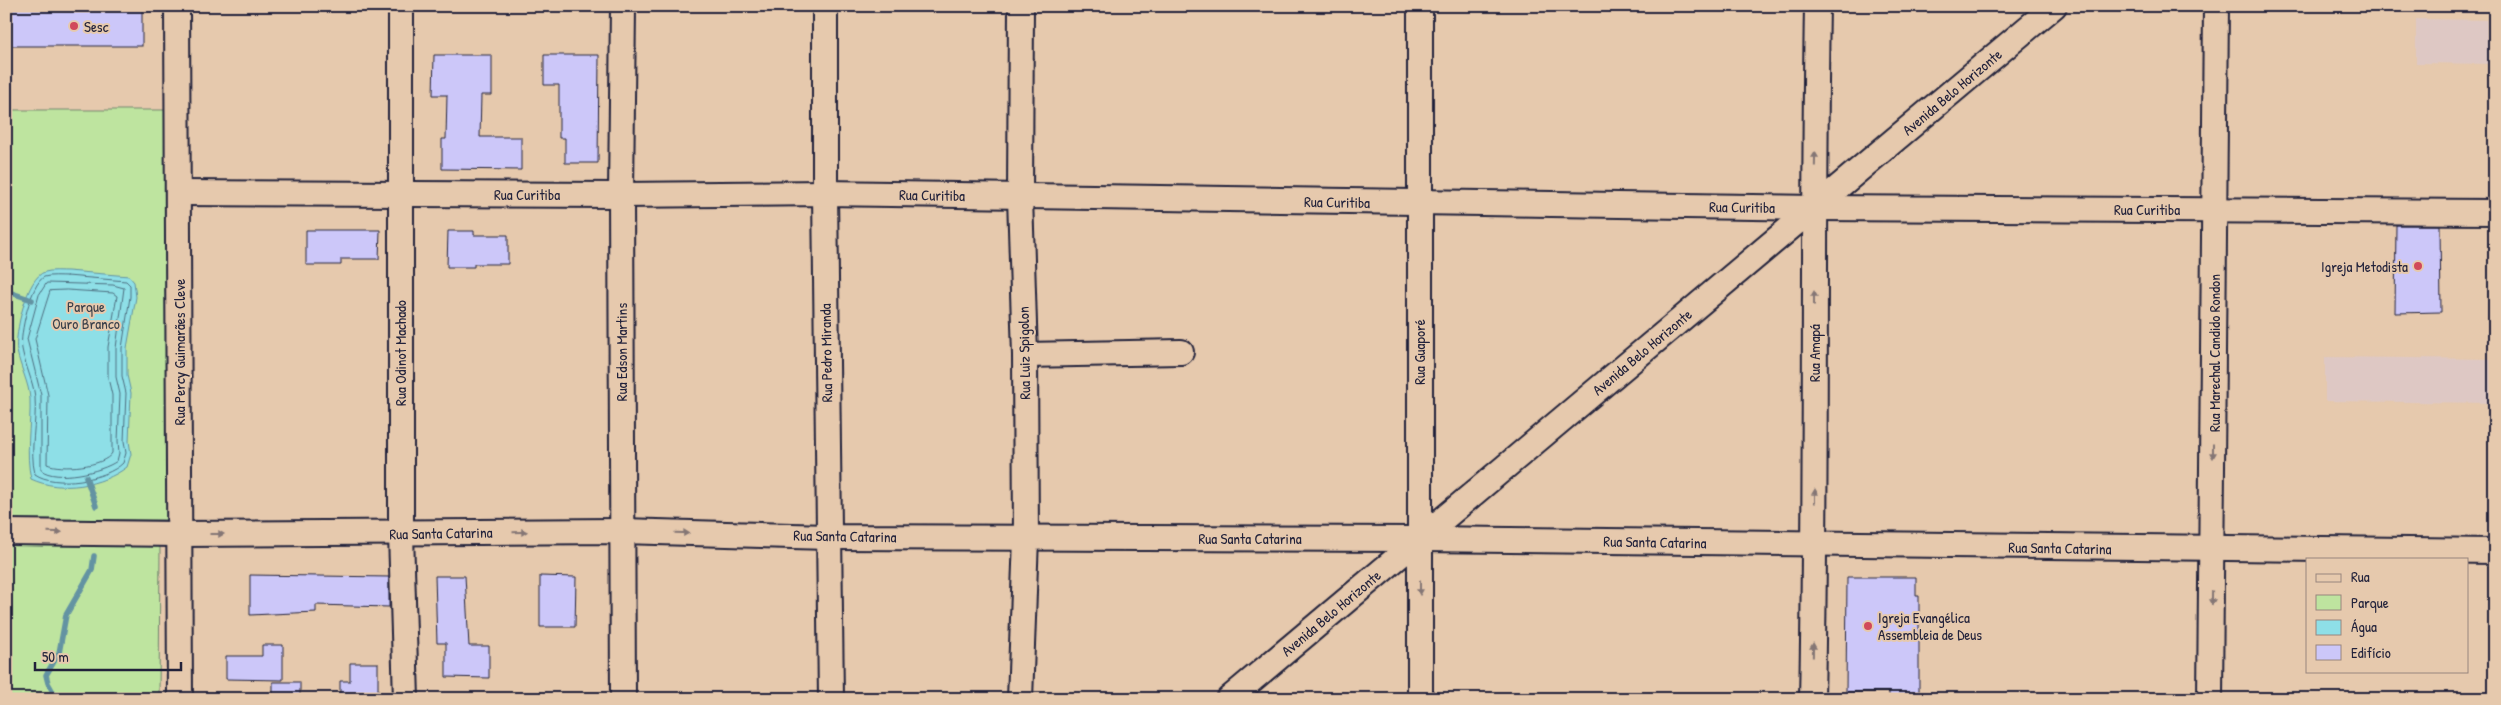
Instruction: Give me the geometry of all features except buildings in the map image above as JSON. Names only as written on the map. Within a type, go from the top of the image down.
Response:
[{"type":"street","name":"Rua Percy Guimarães Cleve","points":[[177,6],[180,699]]},
{"type":"street","name":"Rua Odinot Machado","points":[[401,6],[401,534],[406,699]]},
{"type":"street","name":"Rua Edson Martins","points":[[623,6],[621,195],[623,699]]},
{"type":"street","name":"Rua Pedro Miranda","points":[[825,6],[825,193],[831,699]]},
{"type":"street","name":"Rua Luiz Spigolon","points":[[1020,699],[1026,538],[1025,355],[1020,197],[1021,6]]},
{"type":"street","name":"Rua Guaporé","points":[[1420,6],[1418,203],[1420,699]]},
{"type":"street","name":"Rua Amapá","points":[[1812,699],[1815,545],[1814,208],[1817,6]]},
{"type":"street","name":"Avenida Belo Horizonte","points":[[1229,699],[2054,6]]},
{"type":"street","name":"Rua Marechal Candido Rondon","points":[[2210,699],[2213,549],[2216,6]]},
{"type":"street","name":"Rua Curitiba","points":[[179,193],[621,195],[825,193],[1814,208],[2495,212]]},
{"type":"street","points":[[1025,355],[1181,352]]},
{"type":"street","name":"Rua Santa Catarina","points":[[6,532],[401,534],[622,531],[828,537],[1420,539],[1815,545],[2495,551]]},
{"type":"shaded area","points":[[2416,19],[2495,20],[2495,64],[2416,63]]},
{"type":"shaded area","points":[[2325,357],[2495,359],[2495,403],[2325,401]]},
{"type":"green space","name":"Parque Ouro Branco","points":[[6,110],[166,110],[168,520],[6,519]]},
{"type":"green space","points":[[6,536],[160,545],[159,699],[6,699]]},
{"type":"water","points":[[68,271],[129,276],[134,282],[136,297],[127,348],[127,375],[131,393],[129,441],[131,454],[127,467],[106,479],[81,485],[55,486],[31,479],[28,449],[30,399],[18,357],[17,343],[23,307],[33,284],[45,272]]},
{"type":"waterway","points":[[6,291],[32,300]]},
{"type":"waterway","points":[[86,477],[96,506]]},
{"type":"waterway","points":[[57,699],[48,683],[46,675],[59,653],[66,615],[92,570],[94,556]]},
{"type":"place","name":"Sesc","points":[[74,26]]},
{"type":"place","name":"Igreja Metodista","points":[[2418,266]]},
{"type":"place","name":"Igreja Evangélica Assembleia de Deus","points":[[1868,626]]}]
